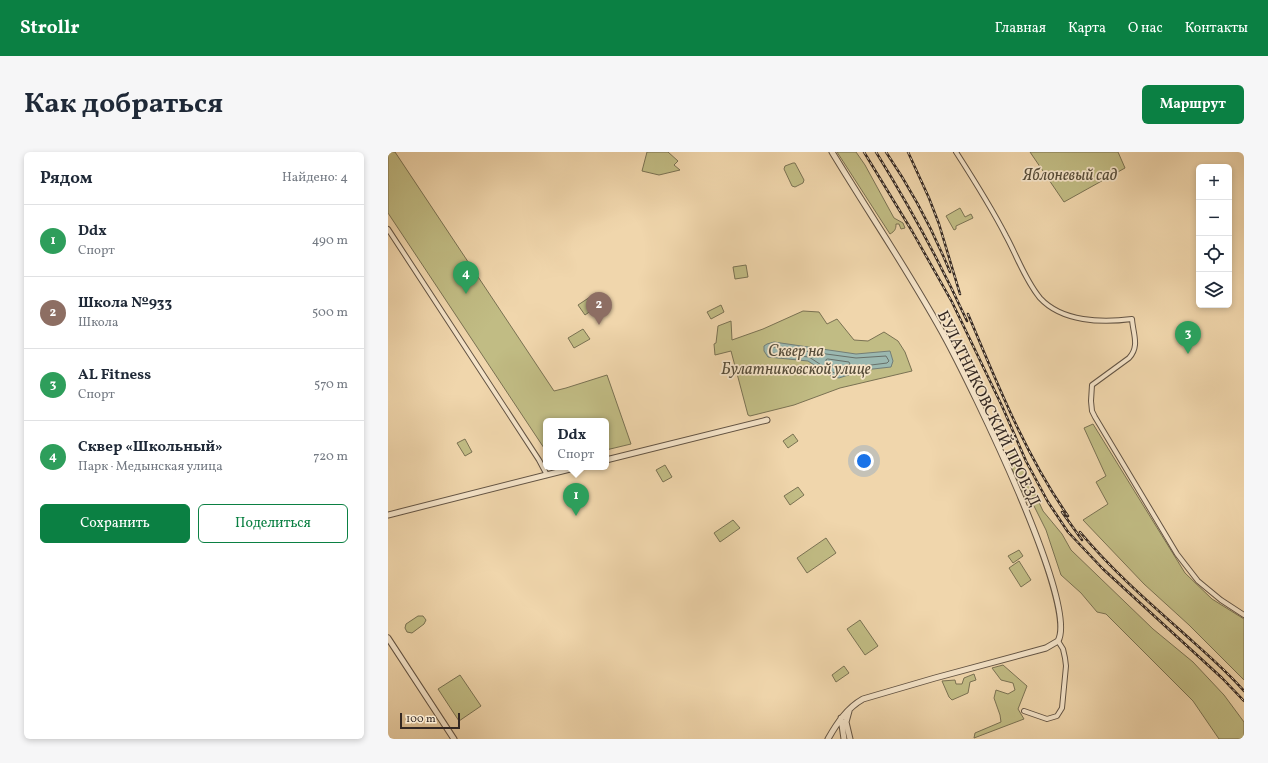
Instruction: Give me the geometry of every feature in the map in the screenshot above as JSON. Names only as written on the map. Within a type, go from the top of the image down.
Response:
[{"type":"street","name":"БУЛАТНИКОВСКИЙ ПРОЕЗД","points":[[832,152],[945,338],[1027,511],[1051,581],[1060,619],[1061,633],[1059,643],[1065,654],[1066,666],[1062,708],[1057,716],[1047,719],[1024,711]]},
{"type":"street","points":[[956,152],[987,200],[1024,272],[1041,298],[1052,307],[1065,314],[1079,318],[1106,322],[1132,319],[1136,343],[1134,353],[1092,385],[1092,411],[1155,520],[1190,572],[1198,582],[1244,615]]},
{"type":"street","points":[[388,229],[543,466]]},
{"type":"street","points":[[609,459],[767,420]]},
{"type":"street","points":[[545,470],[548,475]]},
{"type":"street","points":[[388,515],[567,470]]},
{"type":"street","points":[[388,638],[454,739]]},
{"type":"street","points":[[828,739],[850,708],[871,696],[1059,643]]},
{"type":"street","points":[[849,737],[846,722],[850,708]]},
{"type":"street","points":[[840,722],[845,728],[849,737]]},
{"type":"street","points":[[840,722],[844,739]]},
{"type":"green space","points":[[388,152],[395,152],[554,391],[607,375],[631,444],[609,449],[609,418],[543,418],[543,446],[388,213]]},
{"type":"green space","points":[[647,152],[668,152],[678,161],[674,165],[680,170],[659,175],[642,171]]},
{"type":"green space","points":[[837,152],[856,152],[865,165],[894,218],[903,223],[905,228],[901,229],[899,224],[896,224],[895,230],[890,234]]},
{"type":"green space","name":"Яблоневый сад","points":[[1030,152],[1118,152],[1125,168],[1064,202]]},
{"type":"green space","points":[[795,163],[804,180],[803,183],[795,187],[792,186],[784,169],[785,166]]},
{"type":"green space","points":[[960,208],[965,217],[971,214],[973,218],[956,226],[956,229],[954,230],[946,216]]},
{"type":"green space","points":[[746,265],[748,277],[735,279],[733,267]]},
{"type":"green space","points":[[596,293],[602,303],[585,315],[578,305]]},
{"type":"green space","points":[[721,305],[724,312],[711,319],[707,312]]},
{"type":"green space","name":"Сквер на Булатниковской улице","points":[[803,311],[819,312],[827,324],[837,319],[854,340],[868,341],[884,332],[898,341],[905,352],[912,371],[840,388],[794,405],[750,416],[748,415],[731,351],[715,355],[714,344],[716,343],[718,326],[731,321],[732,340],[763,329]]},
{"type":"green space","points":[[583,329],[590,339],[574,348],[568,338]]},
{"type":"green space","points":[[1093,424],[1185,573],[1212,599],[1244,619],[1244,680],[1189,625],[1144,584],[1083,520],[1108,504],[1096,482],[1106,476],[1084,428]]},
{"type":"green space","points":[[793,434],[798,441],[788,448],[783,441]]},
{"type":"green space","points":[[465,439],[472,452],[465,456],[457,443]]},
{"type":"green space","points":[[1014,449],[1043,511],[1062,534],[1071,550],[1153,629],[1193,662],[1224,695],[1244,722],[1244,739],[1219,739],[1193,701],[1106,614],[1097,612],[1081,593],[1061,575],[1046,530],[1034,506],[1028,503],[1004,453]]},
{"type":"green space","points":[[665,465],[672,477],[663,482],[656,470]]},
{"type":"green space","points":[[798,487],[804,495],[790,505],[784,496]]},
{"type":"green space","points":[[733,520],[740,528],[720,542],[714,533]]},
{"type":"green space","points":[[826,538],[836,553],[807,573],[797,558]]},
{"type":"green space","points":[[1019,550],[1023,556],[1013,563],[1008,556]]},
{"type":"green space","points":[[1019,561],[1031,580],[1021,587],[1009,568]]},
{"type":"green space","points":[[418,616],[423,616],[426,620],[424,624],[412,633],[407,632],[405,628],[406,624]]},
{"type":"green space","points":[[860,620],[878,646],[865,655],[847,629]]},
{"type":"green space","points":[[1003,665],[1027,686],[1018,709],[1024,719],[974,738],[975,733],[1001,722],[994,698],[996,690],[1008,694],[1015,690],[1013,683],[1001,680],[992,668]]},
{"type":"green space","points":[[844,666],[849,673],[836,682],[832,675]]},
{"type":"green space","points":[[974,674],[976,680],[970,682],[968,693],[952,700],[949,697],[942,681],[955,680],[956,684],[962,684],[964,678]]},
{"type":"green space","points":[[460,675],[481,706],[459,721],[438,689]]},
{"type":"water","points":[[774,342],[856,354],[890,351],[893,361],[891,367],[864,370],[839,378],[831,376],[808,361],[768,357],[764,351],[764,346]]},
{"type":"railway","points":[[864,152],[912,231],[952,302],[1002,406],[1026,461],[1048,502],[1068,532],[1103,569],[1222,678],[1244,701]]},
{"type":"railway","points":[[876,152],[924,235],[967,321]]},
{"type":"railway","points":[[886,152],[921,210],[950,272]]},
{"type":"railway","points":[[908,152],[939,224],[960,294]]},
{"type":"railway","points":[[968,314],[1001,392],[1025,443],[1038,468],[1068,516]]},
{"type":"railway","points":[[1062,512],[1082,540]]},
{"type":"railway","points":[[1080,532],[1128,583],[1213,660],[1244,691]]},
{"type":"place","name":"Сквер «Школьный»","points":[[466,294]]},
{"type":"place","name":"Школа №933","points":[[599,325]]},
{"type":"place","name":"AL Fitness","points":[[1188,354]]},
{"type":"place","name":"Ddx","points":[[576,516]]}]
